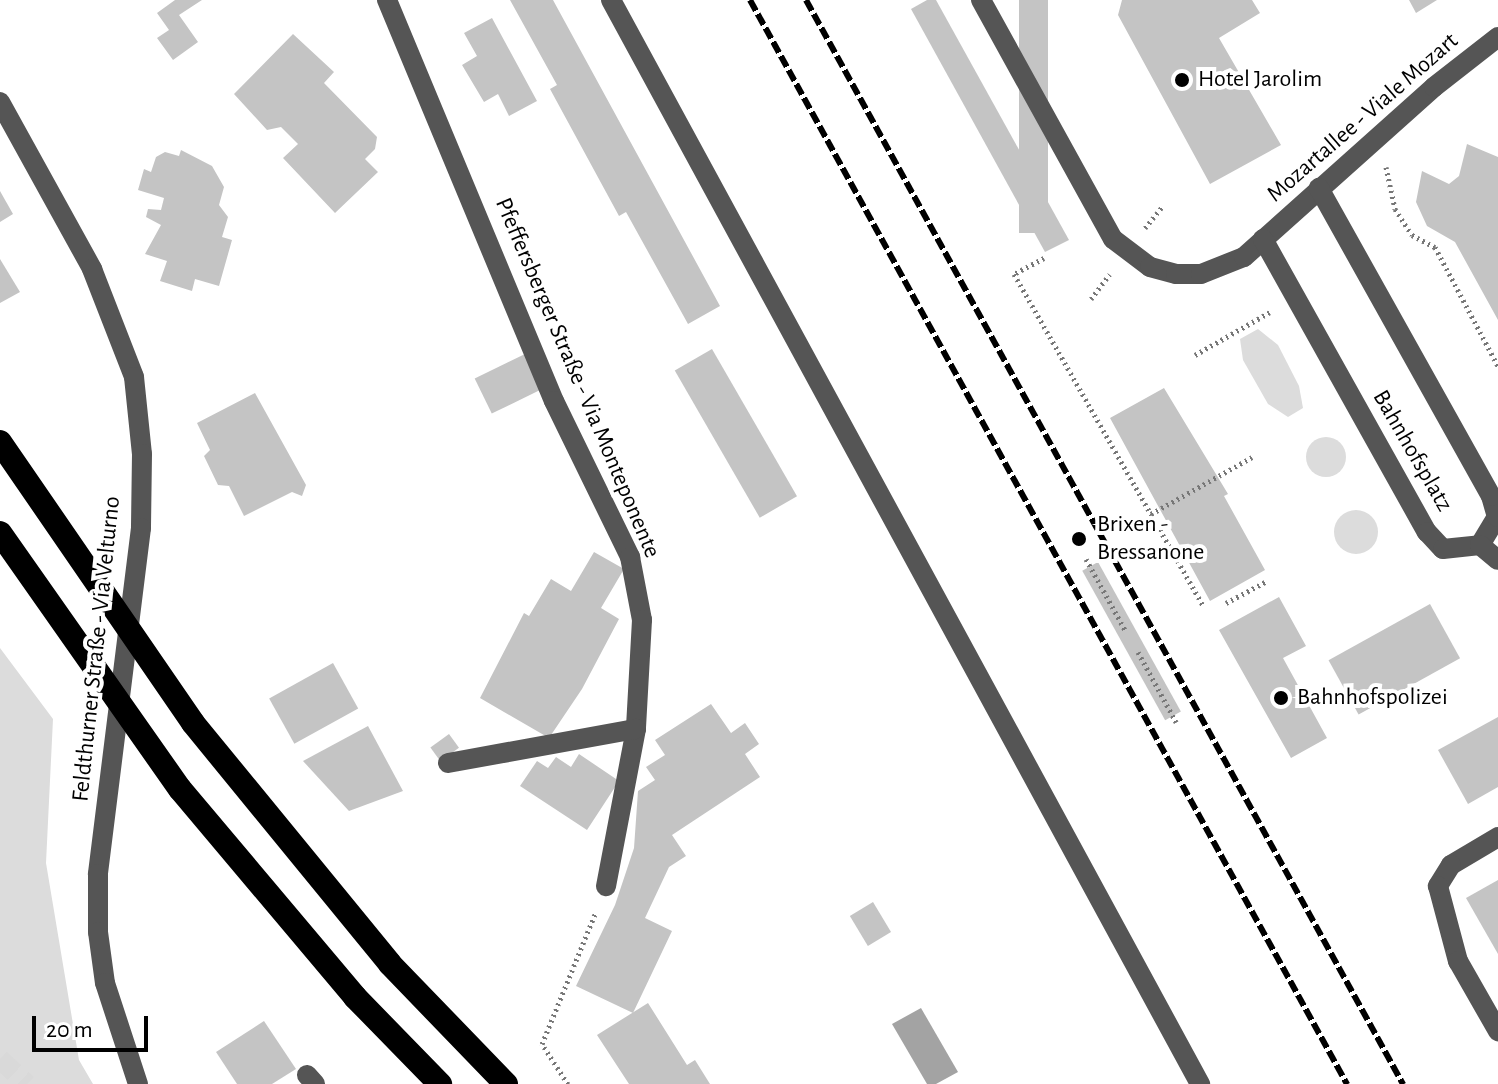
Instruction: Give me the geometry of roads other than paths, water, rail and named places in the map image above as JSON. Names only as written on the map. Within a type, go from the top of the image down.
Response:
[{"type":"highway","points":[[0,442],[193,723],[390,964],[506,1084]]},
{"type":"highway","points":[[0,533],[80,652],[180,789],[355,997],[440,1084]]},
{"type":"street","name":"Pfeffersberger Straße - Via Monteponente","points":[[387,0],[554,401],[630,557],[642,620],[636,729],[606,886]]},
{"type":"street","points":[[611,0],[1200,1084]]},
{"type":"street","name":"Mozartallee - Viale Mozart","points":[[981,0],[1099,218],[1126,252],[1150,267],[1201,274],[1244,257],[1319,188],[1498,37]]},
{"type":"street","name":"Feldthurner Straße - Via Velturno","points":[[0,102],[92,269],[134,377],[142,454],[141,528],[100,858],[98,932],[109,996],[138,1084]]},
{"type":"street","name":"Bahnhofsplatz","points":[[1263,239],[1427,532],[1443,549],[1480,545],[1497,517],[1491,496],[1319,188]]},
{"type":"street","points":[[1480,545],[1498,560]]},
{"type":"street","points":[[448,763],[636,729]]},
{"type":"street","points":[[1498,837],[1451,865],[1438,886],[1458,961],[1498,1031]]},
{"type":"tunnel","points":[[0,1059],[27,1084]]},
{"type":"railway","points":[[750,0],[1347,1084]]},
{"type":"railway","points":[[806,0],[1403,1084]]},
{"type":"place","name":"Hotel Jarolim","points":[[1182,80]]},
{"type":"place","name":"Brixen - Bressanone","points":[[1079,539]]},
{"type":"place","name":"Bahnhofspolizei","points":[[1281,698]]}]
